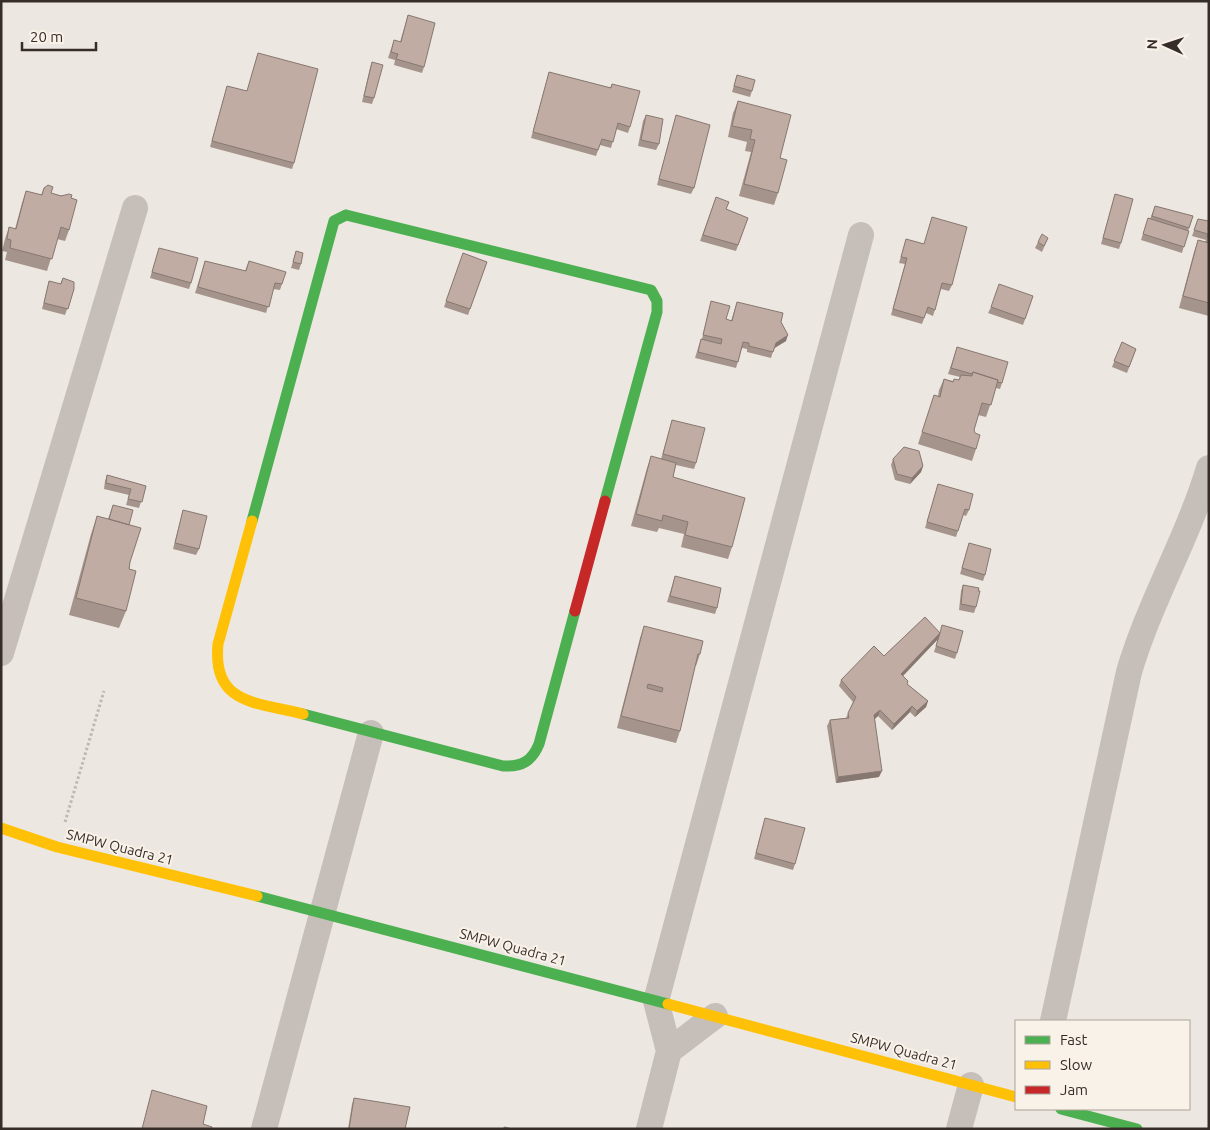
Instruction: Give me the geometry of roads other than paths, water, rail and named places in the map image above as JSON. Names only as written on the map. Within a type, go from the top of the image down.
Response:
[{"type":"street","points":[[1,653],[135,208]]},
{"type":"street","points":[[346,215],[651,290],[657,296],[658,304],[654,321],[534,756],[527,764],[517,768],[503,766],[371,732],[240,698],[231,693],[223,684],[215,662],[218,644],[334,221],[346,215]]},
{"type":"street","points":[[649,1129],[669,1051],[656,1001],[861,235]]},
{"type":"street","points":[[1053,1020],[1129,672],[1140,635],[1199,500],[1209,468]]},
{"type":"street","points":[[264,1129],[371,732]]},
{"type":"street","name":"SMPW Quadra 21","points":[[1,828],[57,847],[322,912],[1015,1097]]},
{"type":"street","points":[[669,1051],[715,1016]]},
{"type":"street","points":[[959,1129],[971,1085]]},
{"type":"street","points":[[1065,1110],[1137,1129]]}]
